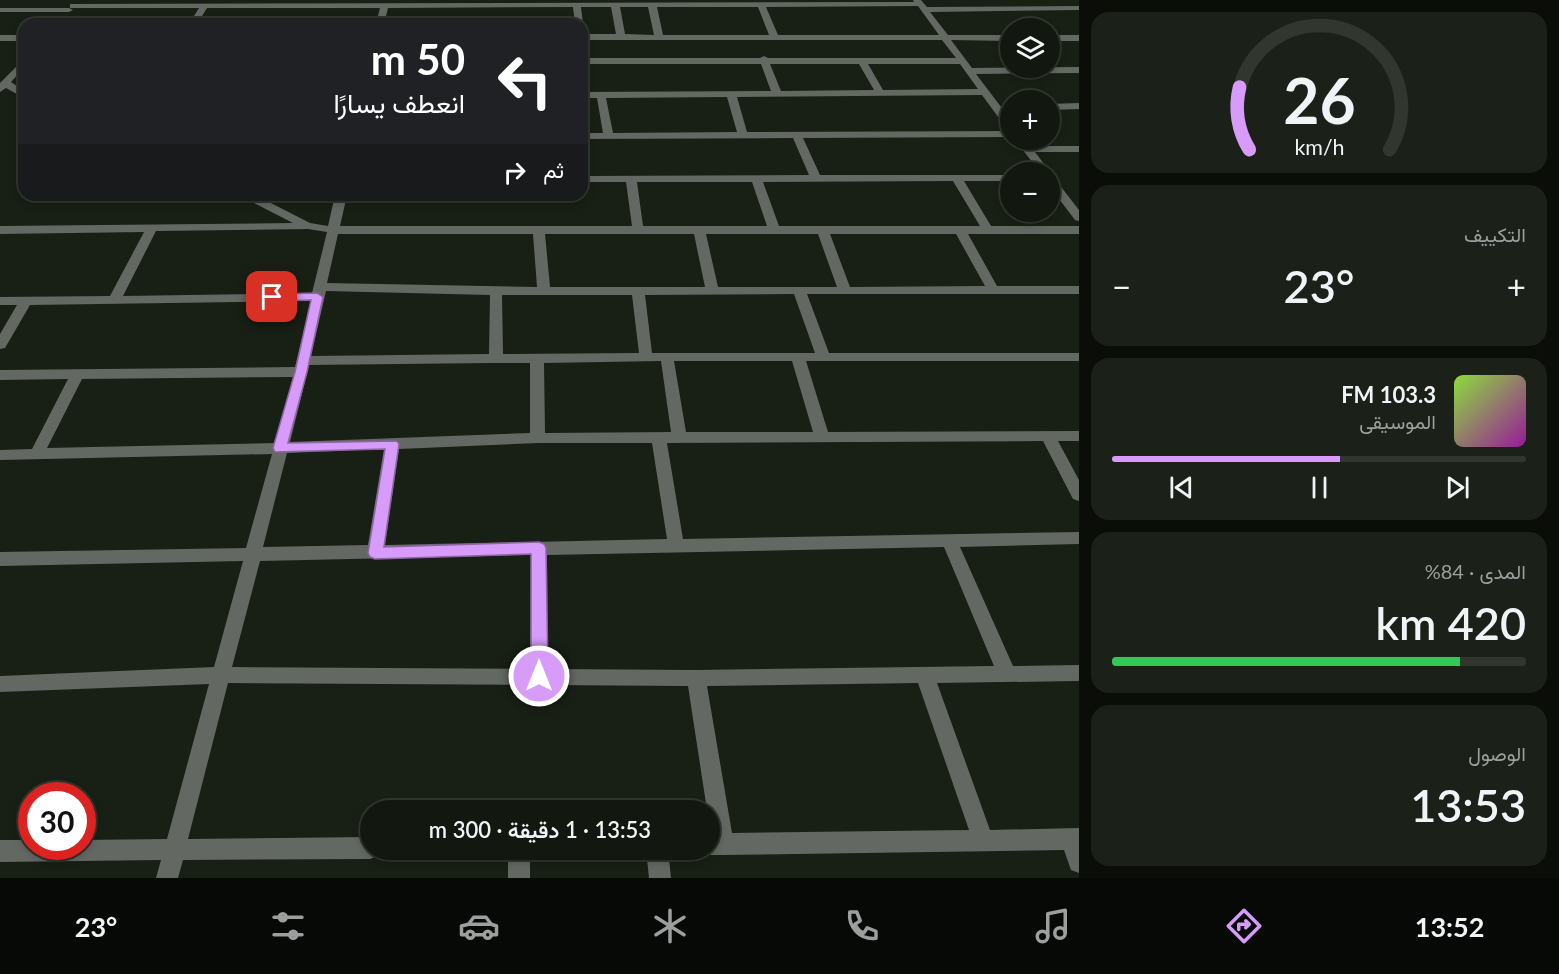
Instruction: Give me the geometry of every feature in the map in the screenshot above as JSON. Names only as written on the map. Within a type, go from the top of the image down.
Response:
[{"type":"street","points":[[0,10],[174,3],[204,7],[323,3],[615,5],[627,2],[761,4],[824,2],[1079,8]]},
{"type":"street","points":[[652,60],[658,3]]},
{"type":"street","points":[[761,4],[774,36]]},
{"type":"street","points":[[382,18],[385,5]]},
{"type":"street","points":[[577,5],[578,18]]},
{"type":"street","points":[[615,5],[621,37]]},
{"type":"street","points":[[920,5],[1000,113]]},
{"type":"street","points":[[197,18],[204,7]]},
{"type":"street","points":[[588,60],[652,60],[702,48],[774,36],[796,48],[831,48],[862,61],[962,61]]},
{"type":"street","points":[[588,37],[654,37],[764,59],[796,48],[831,48],[943,36],[1000,38]]},
{"type":"street","points":[[0,38],[18,38]]},
{"type":"street","points":[[1060,38],[1079,38]]},
{"type":"street","points":[[764,59],[777,93]]},
{"type":"street","points":[[862,61],[880,93]]},
{"type":"street","points":[[18,69],[3,86],[18,92]]},
{"type":"street","points":[[969,71],[1000,70]]},
{"type":"street","points":[[1060,70],[1079,70]]},
{"type":"street","points":[[0,71],[16,71]]},
{"type":"street","points":[[588,95],[985,92]]},
{"type":"street","points":[[731,94],[743,136]]},
{"type":"street","points":[[601,95],[609,136]]},
{"type":"street","points":[[1060,107],[1079,106]]},
{"type":"street","points":[[996,108],[1000,108]]},
{"type":"street","points":[[588,136],[1000,134]]},
{"type":"street","points":[[797,136],[816,178]]},
{"type":"street","points":[[1060,149],[1079,149]]},
{"type":"street","points":[[1028,150],[1037,162]]},
{"type":"street","points":[[588,179],[1000,178]]},
{"type":"street","points":[[631,179],[638,229]]},
{"type":"street","points":[[756,179],[774,229]]},
{"type":"street","points":[[957,179],[987,230]]},
{"type":"street","points":[[1061,195],[1079,195]]},
{"type":"street","points":[[1061,195],[1079,218]]},
{"type":"street","points":[[259,201],[308,226]]},
{"type":"street","points":[[167,878],[302,367],[340,201]]},
{"type":"street","points":[[0,230],[151,230],[308,226],[333,230],[1079,230]]},
{"type":"street","points":[[699,229],[712,290]]},
{"type":"street","points":[[116,299],[151,230]]},
{"type":"street","points":[[539,230],[544,290]]},
{"type":"street","points":[[823,230],[845,290]]},
{"type":"street","points":[[960,230],[993,290]]},
{"type":"street","points":[[638,290],[646,357]]},
{"type":"street","points":[[799,290],[824,358]]},
{"type":"street","points":[[0,301],[318,292],[1079,290]]},
{"type":"street","points":[[496,291],[496,360]]},
{"type":"street","points":[[0,345],[25,302]]},
{"type":"street","points":[[0,375],[77,375],[646,357],[1079,357]]},
{"type":"street","points":[[667,358],[679,438]]},
{"type":"street","points":[[798,358],[822,438]]},
{"type":"street","points":[[537,359],[538,438]]},
{"type":"street","points":[[36,455],[77,375]]},
{"type":"street","points":[[0,455],[280,448],[538,438],[1079,436]]},
{"type":"street","points":[[1048,437],[1079,495]]},
{"type":"street","points":[[659,438],[676,547]]},
{"type":"street","points":[[375,553],[392,444]]},
{"type":"street","points":[[0,559],[1079,538]]},
{"type":"street","points":[[950,540],[1007,674]]},
{"type":"street","points":[[539,548],[539,676]]},
{"type":"street","points":[[0,684],[221,675],[696,678],[1079,673]]},
{"type":"street","points":[[925,676],[984,841]]},
{"type":"street","points":[[696,678],[711,800]]},
{"type":"street","points":[[720,844],[1074,839],[1079,862]]},
{"type":"street","points":[[0,851],[360,848]]},
{"type":"street","points":[[519,860],[519,878]]},
{"type":"street","points":[[658,860],[660,878]]},
{"type":"route","points":[[272,297],[317,297],[301,372],[280,448],[392,444],[375,553],[539,548],[539,676]]}]
